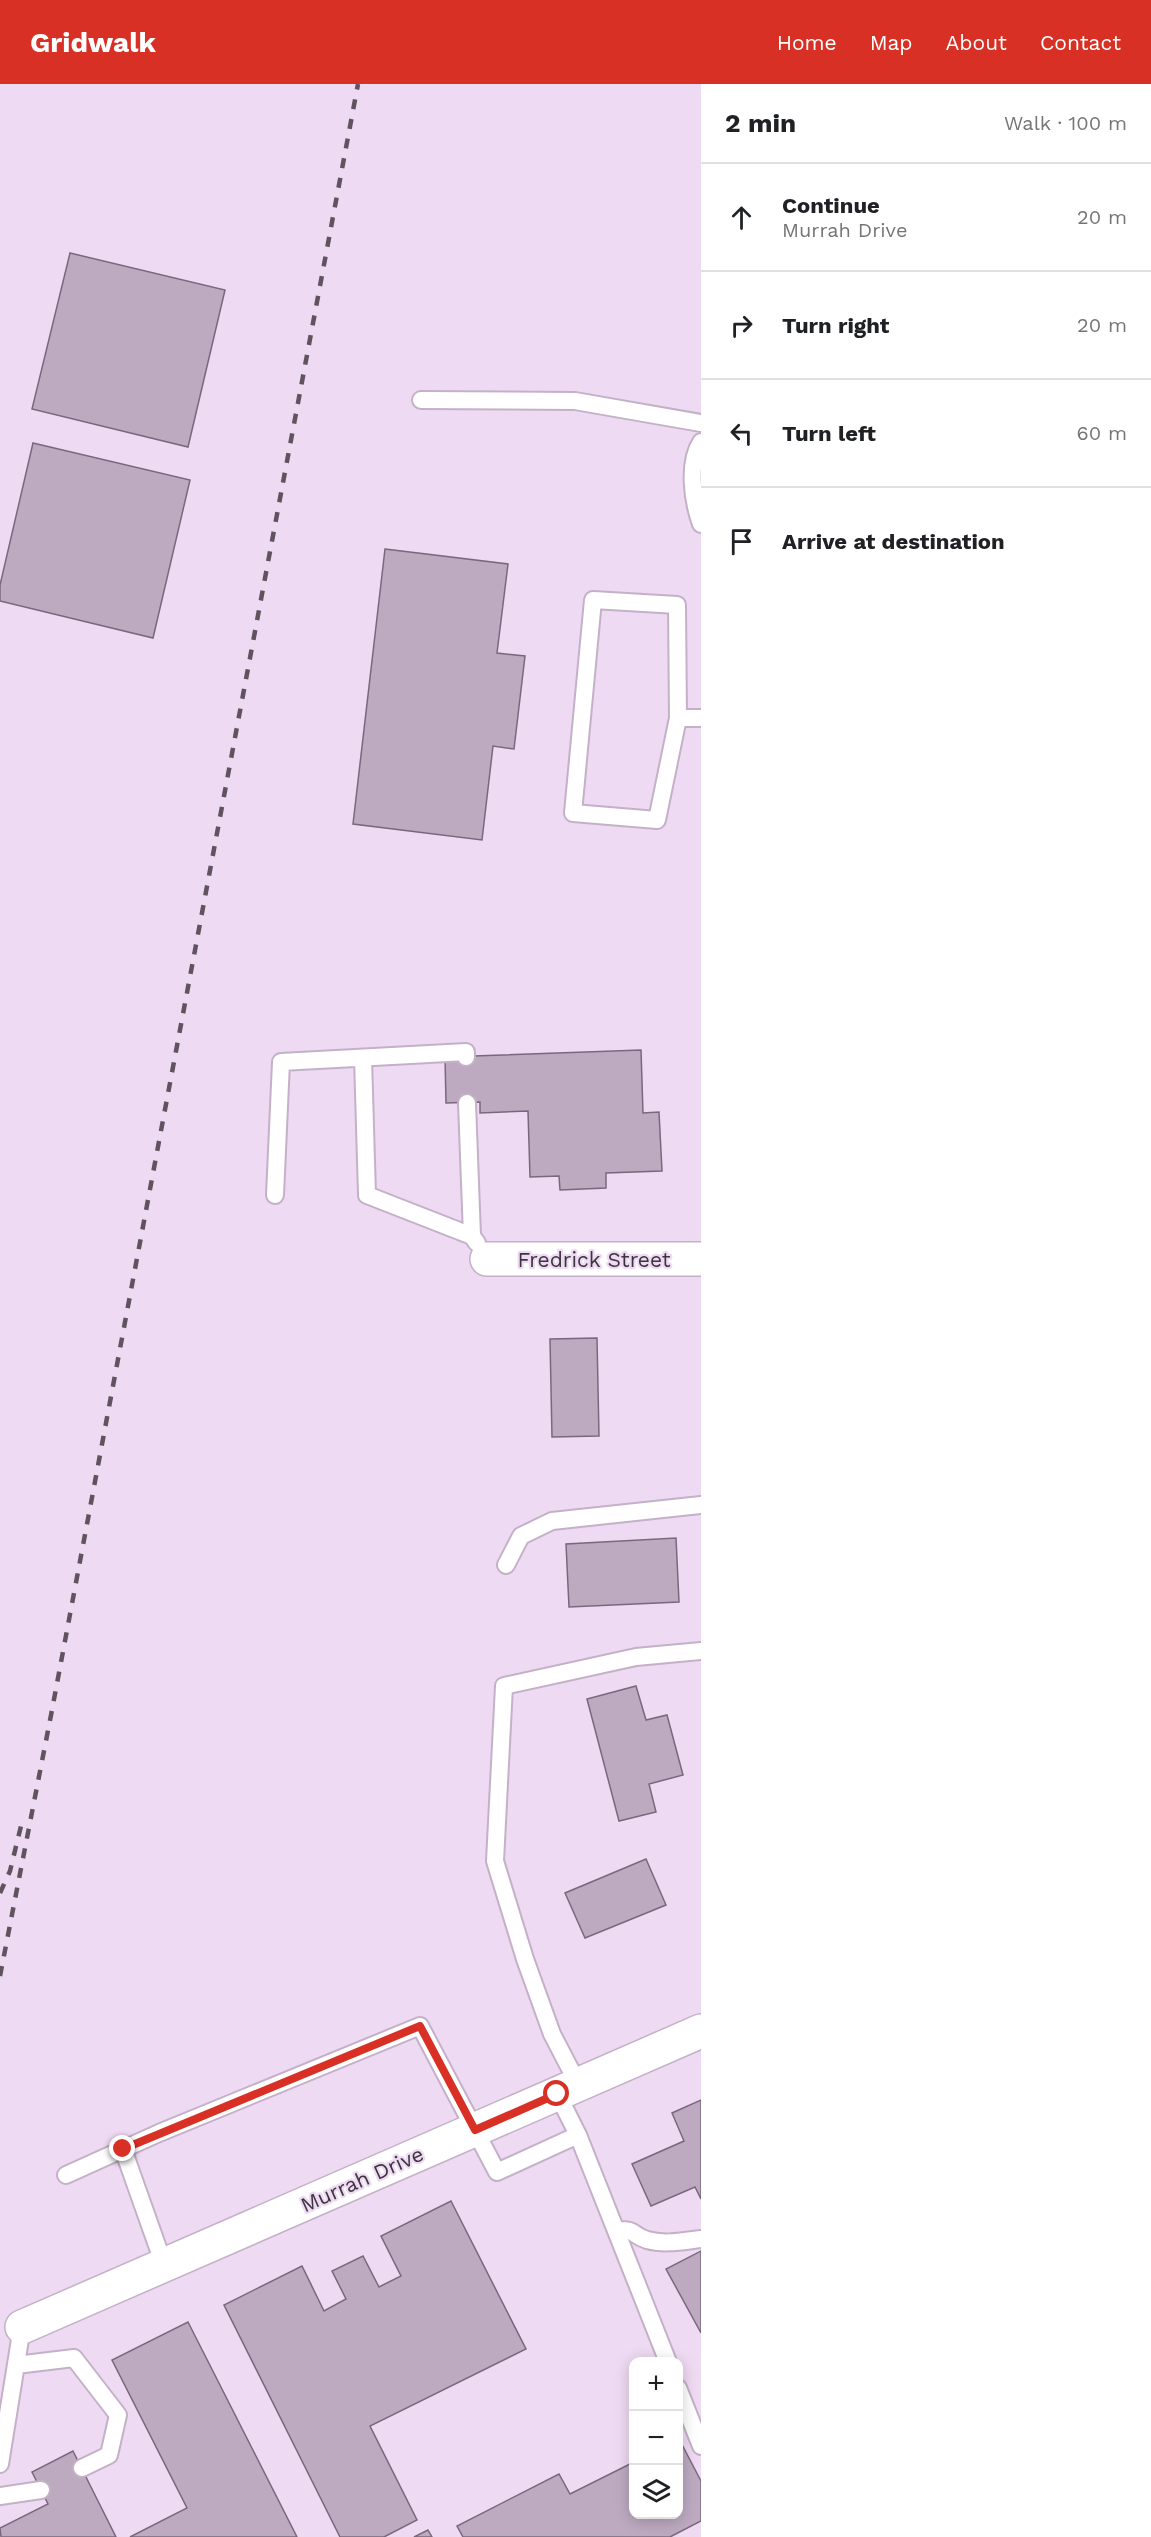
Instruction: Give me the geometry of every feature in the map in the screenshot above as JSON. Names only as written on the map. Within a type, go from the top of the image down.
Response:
[{"type":"street","name":"Fredrick Street","points":[[480,1247],[701,1260]]},
{"type":"street","name":"Murrah Drive","points":[[22,2327],[701,2031]]},
{"type":"lane","points":[[422,400],[575,401],[701,423]]},
{"type":"lane","points":[[701,442],[694,464],[695,508],[701,524]]},
{"type":"lane","points":[[594,600],[677,605],[678,718],[657,820],[573,813],[594,600]]},
{"type":"lane","points":[[678,718],[701,718]]},
{"type":"lane","points":[[275,1195],[281,1062],[466,1052],[466,1057]]},
{"type":"lane","points":[[363,1058],[367,1195],[480,1247],[467,1103]]},
{"type":"lane","points":[[506,1565],[521,1536],[552,1521],[701,1505]]},
{"type":"lane","points":[[666,2357],[578,2135],[552,2034],[525,1959],[495,1861],[504,1686],[636,1657],[701,1652]]},
{"type":"lane","points":[[66,2175],[123,2149],[420,2026],[497,2172],[578,2135]]},
{"type":"lane","points":[[123,2149],[164,2265]]},
{"type":"lane","points":[[616,2230],[630,2230],[645,2240],[665,2243],[701,2239]]},
{"type":"lane","points":[[0,2464],[22,2327]]},
{"type":"lane","points":[[16,2365],[74,2358],[118,2415],[109,2454],[82,2468]]},
{"type":"lane","points":[[683,2397],[696,2419],[701,2446]]},
{"type":"lane","points":[[0,2496],[41,2490]]},
{"type":"building","points":[[70,253],[225,290],[188,447],[32,409]]},
{"type":"building","points":[[33,443],[190,480],[153,638],[0,601],[0,585]]},
{"type":"building","points":[[385,549],[508,564],[497,653],[525,656],[514,749],[493,746],[482,840],[353,824]]},
{"type":"building","points":[[641,1050],[643,1113],[659,1112],[662,1171],[606,1173],[606,1188],[560,1190],[559,1176],[530,1177],[528,1111],[480,1113],[480,1102],[446,1103],[445,1057]]},
{"type":"building","points":[[597,1338],[599,1436],[552,1437],[550,1339]]},
{"type":"building","points":[[676,1538],[679,1602],[569,1607],[566,1544]]},
{"type":"building","points":[[636,1686],[646,1720],[667,1715],[683,1775],[649,1784],[656,1812],[619,1821],[587,1699]]},
{"type":"building","points":[[646,1859],[666,1905],[585,1938],[565,1893]]},
{"type":"building","points":[[701,2100],[701,2199],[695,2187],[651,2206],[632,2164],[684,2141],[672,2113]]},
{"type":"building","points":[[451,2201],[526,2349],[370,2426],[417,2520],[384,2537],[340,2537],[224,2305],[302,2266],[324,2311],[346,2299],[332,2271],[363,2256],[379,2287],[401,2276],[381,2236]]},
{"type":"building","points":[[701,2251],[701,2333],[666,2269]]},
{"type":"building","points":[[188,2322],[297,2537],[130,2537],[187,2508],[112,2360]]},
{"type":"building","points":[[683,2447],[701,2481],[701,2521],[670,2537],[463,2537],[457,2526],[559,2474],[570,2494],[629,2464],[629,2519],[683,2519]]},
{"type":"building","points":[[73,2451],[116,2537],[1,2537],[0,2528],[48,2504],[32,2472]]},
{"type":"building","points":[[428,2530],[432,2537],[414,2537]]},
{"type":"railway","points":[[0,1976],[358,84]]},
{"type":"railway","points":[[0,1893],[10,1871],[21,1826]]},
{"type":"route","points":[[123,2149],[420,2026],[475,2130],[557,2094]]}]
